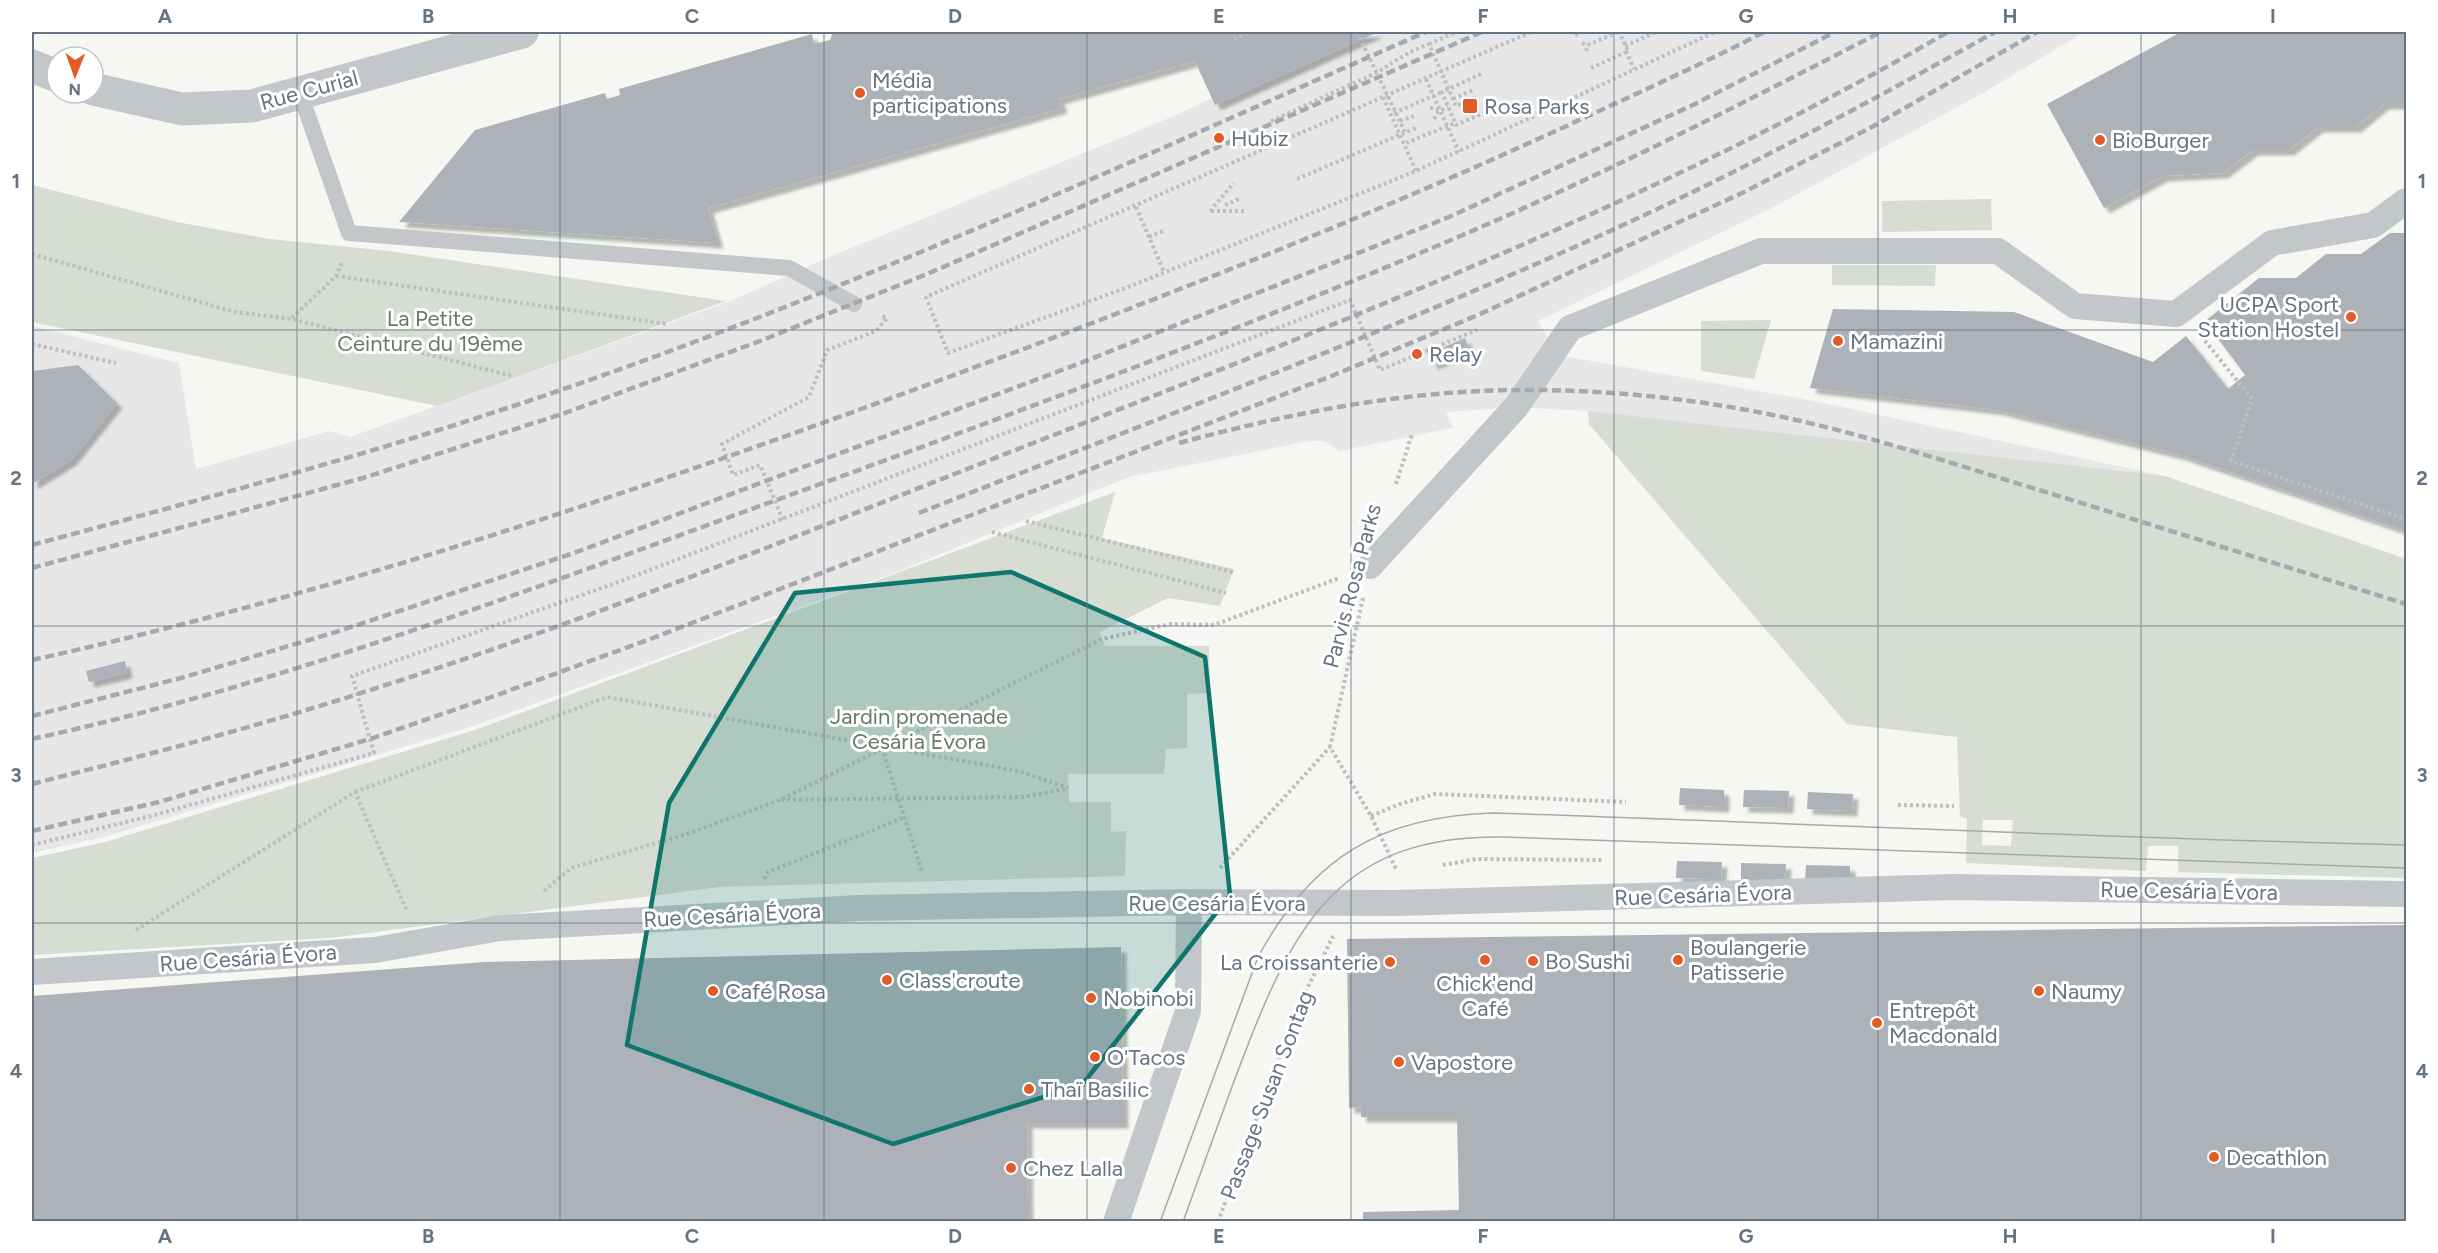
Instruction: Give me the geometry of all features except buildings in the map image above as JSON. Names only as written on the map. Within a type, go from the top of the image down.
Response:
[{"type":"street","name":"Rue Curial","points":[[105,92],[182,109],[252,106],[522,32]]},
{"type":"street","points":[[1371,566],[1516,408],[1570,328],[1761,251],[1998,251],[2075,306],[2176,314],[2272,243],[2373,225],[2406,201]]},
{"type":"street","name":"Rue Cesária Évora","points":[[32,972],[375,950],[500,928],[744,914],[934,907],[1189,902],[1397,903],[1954,887],[2406,894]]},
{"type":"street","points":[[1116,1221],[1188,1011],[1189,902]]},
{"type":"lane","points":[[300,93],[349,233],[789,268],[854,304]]},
{"type":"path","points":[[1234,39],[1250,32]]},
{"type":"path","points":[[1357,32],[1405,132]]},
{"type":"path","points":[[1271,121],[1376,73],[1410,52],[1456,32]]},
{"type":"path","points":[[1531,32],[1136,207],[926,297],[948,353],[1164,272],[1416,171],[1715,32]]},
{"type":"path","points":[[1575,35],[1582,32]]},
{"type":"path","points":[[1591,68],[1628,51],[1618,32]]},
{"type":"path","points":[[1618,32],[1634,69]]},
{"type":"path","points":[[1582,43],[1588,45],[1618,32]]},
{"type":"path","points":[[1626,46],[1656,32]]},
{"type":"path","points":[[1429,44],[1456,106],[1476,98]]},
{"type":"path","points":[[1586,51],[1588,45]]},
{"type":"path","points":[[1394,113],[1481,74]]},
{"type":"path","points":[[1426,79],[1459,152]]},
{"type":"path","points":[[1453,99],[1473,90]]},
{"type":"path","points":[[1442,92],[1456,125],[1495,108]]},
{"type":"path","points":[[1383,97],[1416,171]]},
{"type":"path","points":[[1439,111],[1448,107]]},
{"type":"path","points":[[1400,122],[1414,116]]},
{"type":"path","points":[[1406,143],[1455,122]]},
{"type":"path","points":[[1298,179],[1418,127]]},
{"type":"path","points":[[1392,132],[1397,130]]},
{"type":"path","points":[[1234,183],[1210,211],[1246,211]]},
{"type":"path","points":[[1222,197],[1228,212]]},
{"type":"path","points":[[1225,205],[1241,198]]},
{"type":"path","points":[[1136,207],[1164,272]]},
{"type":"path","points":[[1149,237],[1163,231]]},
{"type":"path","points":[[292,319],[336,276],[349,248],[349,233]]},
{"type":"path","points":[[32,255],[235,312],[292,319],[512,376]]},
{"type":"path","points":[[336,276],[666,324]]},
{"type":"path","points":[[32,845],[151,816],[374,753],[352,676],[616,583],[1350,300],[1380,370],[1477,330]]},
{"type":"path","points":[[783,520],[760,465],[733,475],[722,444],[810,396],[827,350],[876,331],[887,318],[854,304]]},
{"type":"path","points":[[2195,328],[2252,399],[2231,461],[2406,519]]},
{"type":"path","points":[[32,344],[116,363]]},
{"type":"path","name":"Parvis Rosa Parks","points":[[1395,489],[1412,434]]},
{"type":"path","points":[[1026,520],[1233,572]]},
{"type":"path","points":[[992,532],[1226,593]]},
{"type":"path","points":[[500,928],[571,868],[684,835],[780,800],[1102,639],[1170,624],[1214,625],[1371,566]]},
{"type":"path","name":"Parvis Rosa Parks","points":[[1189,902],[1330,747],[1371,566]]},
{"type":"path","points":[[92,968],[140,926],[355,792],[607,697],[1019,771],[1068,788],[1023,797],[780,800]]},
{"type":"path","points":[[1330,747],[1371,816],[1398,875],[1397,903]]},
{"type":"path","points":[[882,748],[934,907]]},
{"type":"path","points":[[355,792],[421,942]]},
{"type":"path","points":[[1371,816],[1400,804],[1436,794],[1626,802]]},
{"type":"path","points":[[1898,806],[1954,806]]},
{"type":"path","points":[[744,914],[768,872],[903,818]]},
{"type":"path","points":[[1434,868],[1477,859],[1613,860]]},
{"type":"path","name":"Passage Susan Sontag","points":[[1218,1221],[1297,1009],[1333,936],[1342,930]]},
{"type":"highlighted area","points":[[1011,572],[1205,657],[1230,895],[1082,1085],[893,1144],[627,1045],[669,803],[795,593]]},
{"type":"shaded area","points":[[1351,32],[2084,32],[1985,92],[1772,208],[1538,321],[1558,355],[1819,402],[2165,476],[2406,559],[1957,737],[1847,724],[1589,424],[1588,411],[1516,407],[1446,412],[1453,428],[1339,451],[1324,441],[1309,441],[1129,477],[894,573],[473,726],[104,837],[32,853],[32,326],[179,363],[196,469],[329,431],[350,437],[728,302],[832,256],[1174,116]]},
{"type":"green space","name":"La Petite Ceinture du 19ème","points":[[32,185],[177,222],[270,239],[389,251],[726,301],[437,406],[32,322]]},
{"type":"green space","points":[[1991,199],[1992,230],[1882,232],[1882,201]]},
{"type":"green space","points":[[1832,265],[1936,265],[1935,286],[1832,285]]},
{"type":"green space","points":[[1771,320],[1754,379],[1701,371],[1701,321]]},
{"type":"green space","points":[[1588,411],[2165,476],[2406,559],[2406,878],[2178,872],[2178,846],[2148,846],[2146,871],[1966,863],[1967,819],[1960,816],[1957,737],[1847,724],[1589,424]],"holes":[[[1983,820],[2013,820],[2011,846],[1982,845]]]},
{"type":"green space","name":"Jardin promenade Cesária Évora","points":[[1115,492],[1102,538],[1234,569],[1220,606],[1168,598],[1100,632],[1105,646],[1209,646],[1210,693],[1187,694],[1187,748],[1166,749],[1164,774],[1068,774],[1069,802],[1111,802],[1111,832],[1126,831],[1125,876],[719,887],[330,938],[32,955],[32,858],[105,842],[475,730]]},
{"type":"tram line","points":[[1160,1222],[1258,957],[1279,922],[1302,893],[1327,868],[1354,849],[1384,834],[1417,823],[1454,816],[1494,813],[2406,845]]},
{"type":"tram line","points":[[1183,1222],[1244,1055],[1283,964],[1306,927],[1332,895],[1364,870],[1402,851],[1447,840],[1502,837],[2406,868]]},
{"type":"railway","points":[[32,545],[360,454],[490,414],[666,352],[994,221],[1426,32]]},
{"type":"railway","points":[[32,568],[363,478],[565,413],[760,341],[927,274],[1482,32]]},
{"type":"railway","points":[[32,660],[156,631],[402,563],[644,485],[885,400],[1152,300],[1372,212],[1588,116],[1764,32]]},
{"type":"railway","points":[[32,716],[181,678],[336,632],[574,553],[1078,364],[1449,217],[1693,105],[1835,32]]},
{"type":"railway","points":[[32,739],[126,717],[220,691],[405,633],[1113,376],[1367,275],[1560,192],[1881,32]]},
{"type":"railway","points":[[32,784],[280,718],[533,635],[703,572],[1273,349],[1616,203],[1839,93],[1948,32]]},
{"type":"railway","points":[[919,513],[1415,316],[1579,245],[1685,196],[1789,143],[1995,32]]},
{"type":"railway","points":[[32,831],[159,802],[370,739],[497,695],[653,638],[1329,377],[1478,315],[1742,193],[1870,128],[2037,32]]},
{"type":"railway","points":[[1179,443],[1313,412],[1403,397],[1449,393],[1541,390],[1627,394],[1684,400],[1768,414],[1874,440],[2406,604]]},
{"type":"place","name":"Média participations","points":[[860,93]]},
{"type":"place","name":"Rosa Parks","points":[[1470,106]]},
{"type":"place","name":"Hubiz","points":[[1219,138]]},
{"type":"place","name":"BioBurger","points":[[2100,140]]},
{"type":"place","name":"UCPA Sport Station Hostel","points":[[2351,317]]},
{"type":"place","name":"Mamazini","points":[[1838,341]]},
{"type":"place","name":"Relay","points":[[1417,354]]},
{"type":"place","name":"Chick'end Café","points":[[1485,960]]},
{"type":"place","name":"Boulangerie Patisserie","points":[[1678,960]]},
{"type":"place","name":"Bo Sushi","points":[[1533,961]]},
{"type":"place","name":"La Croissanterie","points":[[1390,962]]},
{"type":"place","name":"Class'croute","points":[[887,980]]},
{"type":"place","name":"Café Rosa","points":[[713,991]]},
{"type":"place","name":"Naumy","points":[[2039,991]]},
{"type":"place","name":"Nobinobi","points":[[1091,998]]},
{"type":"place","name":"Entrepôt Macdonald","points":[[1877,1023]]},
{"type":"place","name":"O'Tacos","points":[[1095,1057]]},
{"type":"place","name":"Vapostore","points":[[1399,1062]]},
{"type":"place","name":"Thaï Basilic","points":[[1029,1089]]},
{"type":"place","name":"Decathlon","points":[[2214,1157]]},
{"type":"place","name":"Chez Lalla","points":[[1011,1168]]}]
